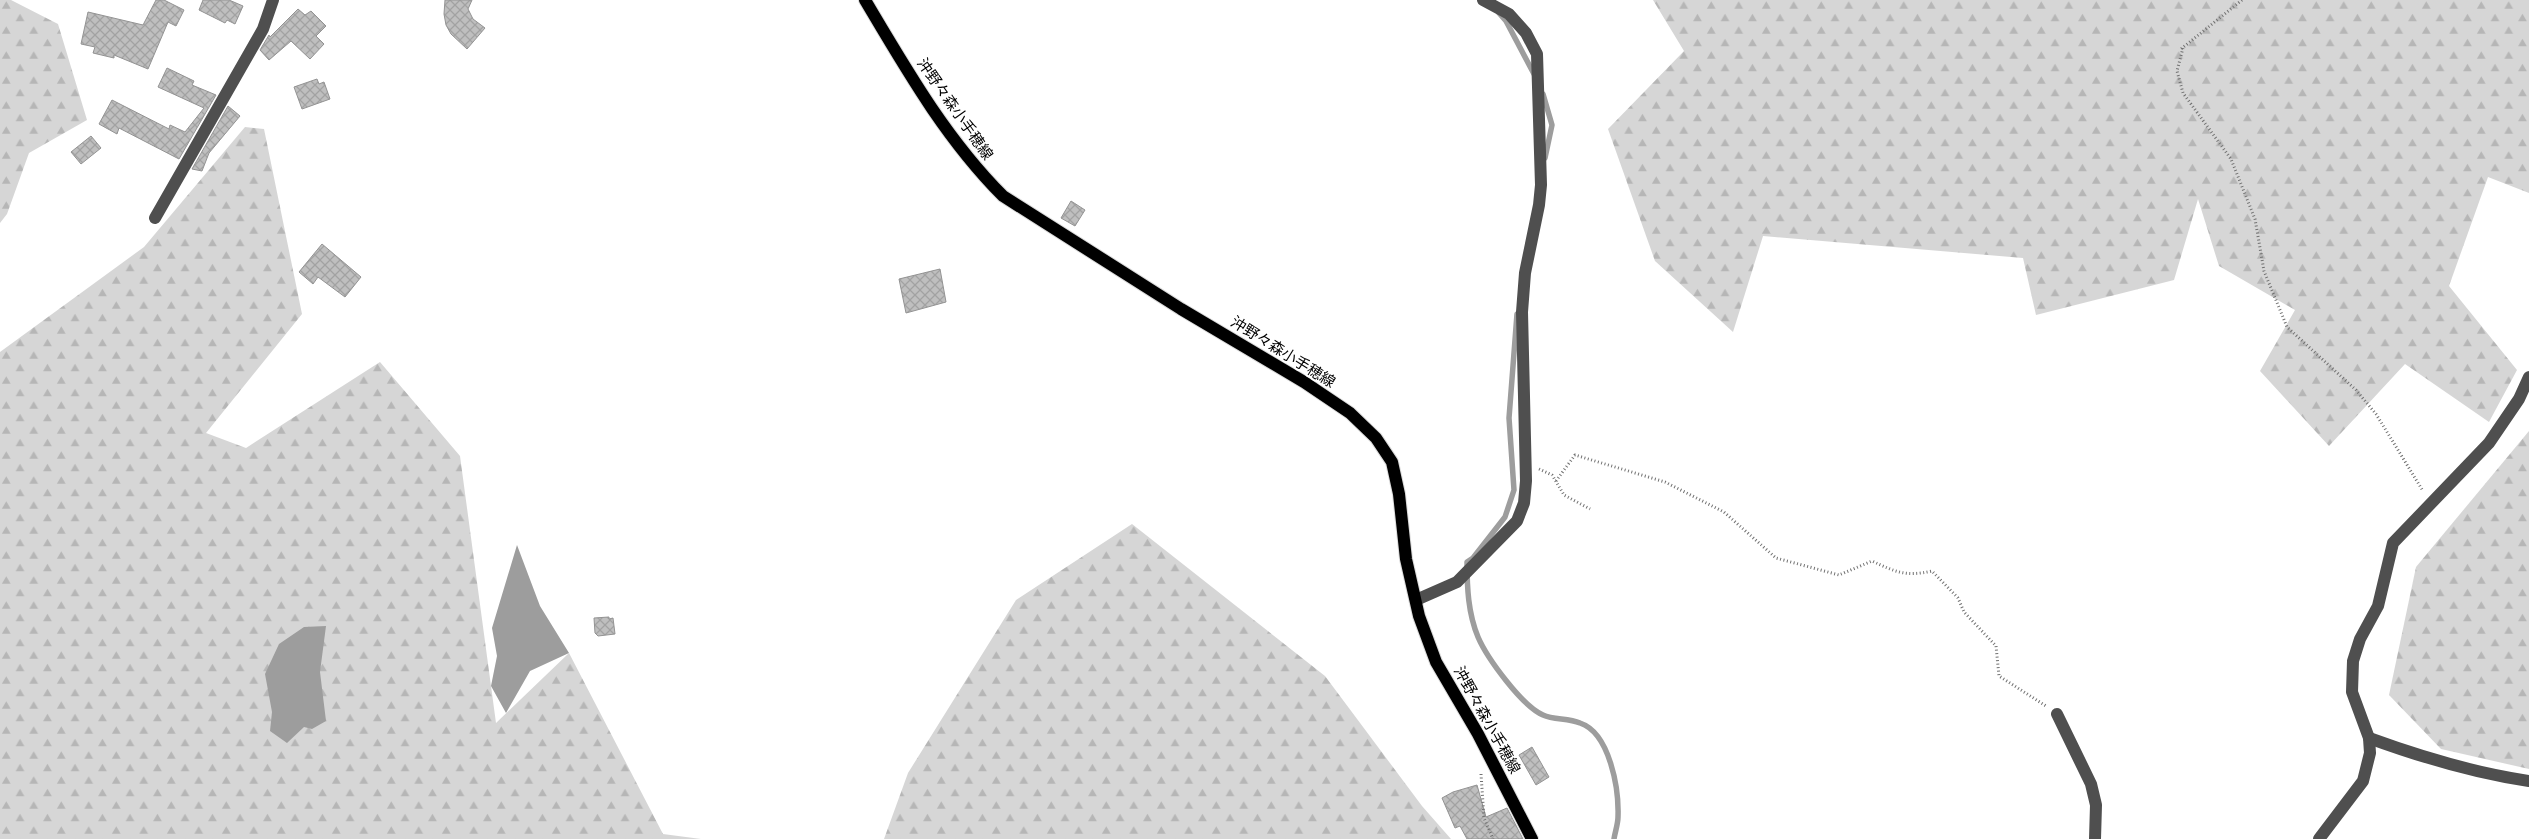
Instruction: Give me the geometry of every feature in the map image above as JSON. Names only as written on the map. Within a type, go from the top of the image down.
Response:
[{"type":"main road","name":"沖野々森小手穂線","points":[[865,0],[953,140],[978,172],[1002,196],[1181,309],[1304,382],[1350,413],[1376,438],[1392,462],[1396,478],[1406,559],[1419,616],[1436,662],[1487,752],[1532,839]]},
{"type":"street","points":[[155,218],[263,29],[273,0]]},
{"type":"street","points":[[1416,600],[1458,582],[1517,521],[1524,503],[1522,312],[1525,272],[1541,185],[1537,54],[1526,33],[1509,14],[1483,0]]},
{"type":"street","points":[[2319,839],[2363,781],[2370,753],[2369,738],[2352,692],[2353,661],[2360,639],[2378,606],[2393,543],[2489,443],[2519,399],[2529,377]]},
{"type":"street","points":[[2057,714],[2091,784],[2096,805],[2095,839]]},
{"type":"street","points":[[2369,738],[2414,754],[2479,772],[2529,781]]},
{"type":"path","points":[[2242,0],[2181,49],[2183,48],[2177,71],[2183,93],[2231,159],[2255,219],[2264,272],[2287,327],[2356,390],[2376,414],[2421,488]]},
{"type":"path","points":[[1556,481],[1574,455],[1665,482],[1724,512],[1776,558],[1839,575],[1872,561],[1902,575],[1914,575],[1932,571],[1958,598],[1964,612],[1996,646],[1999,676],[2057,714]]},
{"type":"path","points":[[1525,463],[1552,475],[1564,495],[1590,509]]},
{"type":"path","points":[[1487,752],[1480,772],[1484,818],[1493,839]]},
{"type":"green space","points":[[0,0],[11,0],[58,24],[87,120],[29,153],[7,214],[0,223]]},
{"type":"green space","points":[[1653,0],[2529,0],[2529,193],[2488,177],[2449,286],[2517,370],[2489,422],[2405,364],[2329,446],[2260,371],[2295,310],[2219,266],[2198,199],[2174,280],[2036,315],[2023,258],[1763,236],[1733,332],[1655,261],[1608,129],[1684,51]]},
{"type":"green space","points":[[245,127],[264,129],[302,314],[206,433],[246,448],[380,362],[460,456],[496,723],[569,653],[663,834],[701,839],[0,839],[0,352],[144,247]]},
{"type":"green space","points":[[2529,431],[2529,769],[2441,749],[2389,695],[2416,567]]},
{"type":"green space","points":[[1132,524],[1325,676],[1422,806],[1451,839],[884,839],[908,773],[1016,600]]},
{"type":"shaded area","points":[[517,545],[540,606],[569,653],[530,671],[506,713],[491,686],[497,656],[492,628]]},
{"type":"shaded area","points":[[326,626],[320,672],[326,721],[312,729],[304,727],[287,743],[270,731],[272,712],[265,674],[279,644],[304,627]]},
{"type":"building","points":[[156,0],[164,0],[184,10],[176,26],[168,22],[148,69],[114,55],[114,58],[93,53],[95,47],[81,44],[88,12],[143,25]]},
{"type":"building","points":[[203,0],[229,0],[243,6],[235,24],[227,20],[225,23],[199,10]]},
{"type":"building","points":[[445,0],[472,0],[468,9],[473,19],[485,28],[467,49],[451,34],[446,25],[444,14]]},
{"type":"building","points":[[298,9],[305,15],[311,11],[326,26],[316,36],[324,44],[310,59],[291,41],[269,60],[260,50],[269,35],[270,37]]},
{"type":"building","points":[[167,68],[194,81],[192,85],[216,95],[179,159],[119,128],[117,134],[99,124],[112,100],[169,129],[170,125],[185,132],[204,108],[158,87]]},
{"type":"building","points":[[317,79],[319,84],[324,82],[330,99],[302,109],[294,87]]},
{"type":"building","points":[[228,106],[240,116],[209,153],[202,171],[192,169]]},
{"type":"building","points":[[91,136],[101,148],[81,164],[71,152]]},
{"type":"building","points":[[1071,201],[1085,210],[1075,226],[1061,218]]},
{"type":"building","points":[[322,244],[361,277],[345,297],[318,277],[313,284],[299,272]]},
{"type":"building","points":[[940,269],[946,302],[906,313],[899,279]]},
{"type":"building","points":[[609,617],[609,619],[613,618],[615,634],[598,636],[595,633],[594,618]]},
{"type":"building","points":[[1532,747],[1549,777],[1536,785],[1519,755]]},
{"type":"building","points":[[1477,785],[1486,817],[1507,808],[1523,839],[1467,839],[1460,826],[1455,828],[1442,798],[1453,792]]},
{"type":"waterway","points":[[1499,13],[1506,21],[1534,74]]},
{"type":"waterway","points":[[1543,94],[1552,125],[1545,158]]},
{"type":"waterway","points":[[1517,314],[1509,418],[1514,490],[1505,517],[1473,558],[1467,562],[1470,609],[1478,637],[1483,646],[1497,669],[1525,702],[1543,715],[1580,723],[1599,738],[1611,763],[1617,792],[1618,820],[1614,839]]}]
